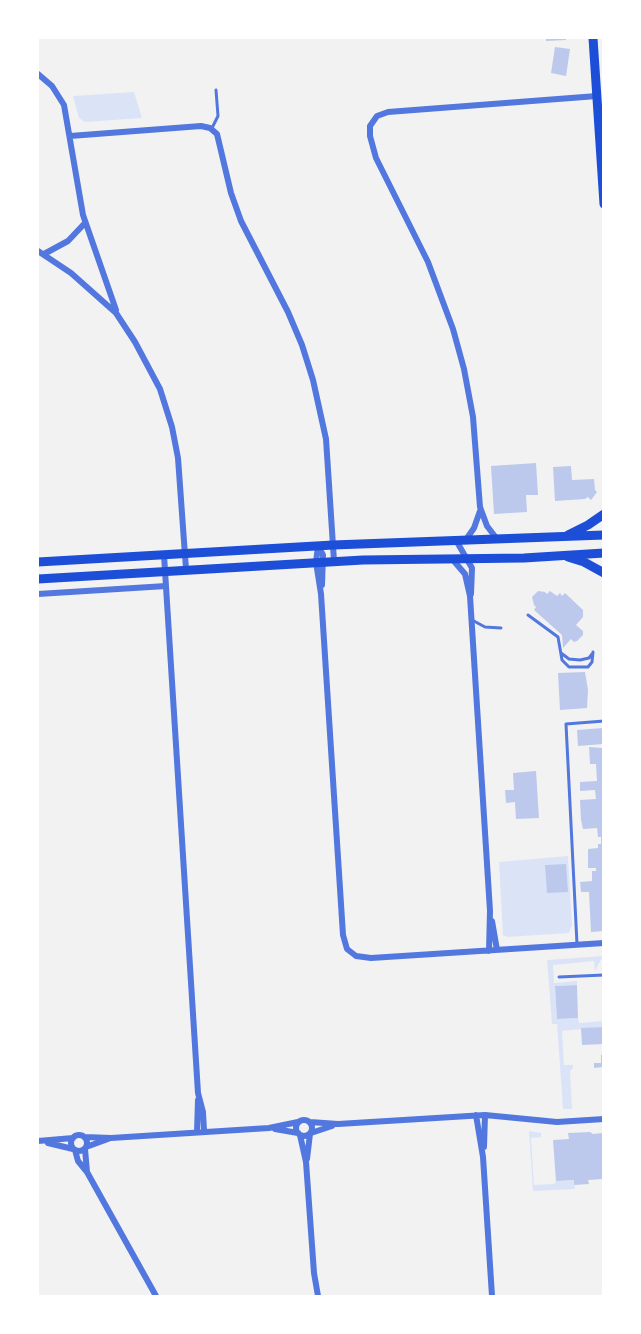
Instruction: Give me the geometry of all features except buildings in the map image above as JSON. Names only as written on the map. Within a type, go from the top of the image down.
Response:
[{"type":"main road","points":[[593,38],[603,204]]},
{"type":"main road","points":[[563,537],[588,525],[603,514]]},
{"type":"main road","points":[[38,562],[333,545],[603,535]]},
{"type":"main road","points":[[38,579],[334,561],[453,560],[603,553]]},
{"type":"main road","points":[[563,555],[584,562],[603,573]]},
{"type":"street","points":[[38,74],[61,98],[66,112],[85,223],[118,315],[152,373],[164,400],[172,427],[180,475],[186,569]]},
{"type":"street","points":[[497,539],[487,526],[480,507],[472,417],[464,369],[453,329],[428,262],[381,170],[372,145],[370,126],[377,116],[388,112],[597,96]]},
{"type":"street","points":[[70,136],[201,126],[212,129],[219,138],[228,183],[241,221],[288,312],[313,380],[326,439],[334,561]]},
{"type":"street","points":[[44,254],[68,241],[85,223]]},
{"type":"street","points":[[38,250],[71,273],[118,315]]},
{"type":"street","points":[[470,596],[472,568],[461,542],[477,522],[480,507]]},
{"type":"street","points":[[318,546],[345,946],[353,954],[364,958],[603,944]]},
{"type":"street","points":[[164,555],[198,1093],[203,1112],[201,1131]]},
{"type":"street","points":[[453,560],[465,574],[470,596],[490,911],[489,951]]},
{"type":"street","points":[[38,594],[166,586]]},
{"type":"street","points":[[490,911],[497,950]]},
{"type":"street","points":[[476,1115],[483,1156],[492,1296]]},
{"type":"street","points":[[38,1141],[73,1138],[80,1135],[111,1138],[269,1128],[306,1119],[310,1122],[339,1124],[476,1115],[557,1122],[603,1119]]},
{"type":"street","points":[[483,1156],[485,1115]]},
{"type":"street","points":[[298,1122],[296,1127],[306,1162],[314,1273],[318,1296]]},
{"type":"street","points":[[306,1162],[313,1128],[310,1122]]},
{"type":"street","points":[[269,1128],[305,1136],[339,1124]]},
{"type":"street","points":[[85,1137],[87,1172]]},
{"type":"street","points":[[73,1138],[71,1143],[78,1161],[87,1172],[156,1296]]},
{"type":"street","points":[[45,1141],[80,1151],[111,1138]]},
{"type":"lane","points":[[212,129],[218,116],[216,90]]},
{"type":"lane","points":[[528,615],[558,637],[560,652],[565,664],[569,667],[588,667],[592,662],[593,652],[589,658],[580,660],[569,659],[560,652]]},
{"type":"lane","points":[[472,620],[485,627],[501,628]]},
{"type":"lane","points":[[577,945],[566,724],[603,721]]},
{"type":"lane","points":[[559,977],[603,975]]},
{"type":"shaded area","points":[[134,92],[142,118],[85,122],[79,118],[73,96]]},
{"type":"shaded area","points":[[568,856],[572,925],[569,933],[507,937],[503,935],[499,862]]},
{"type":"shaded area","points":[[603,956],[595,971],[594,961],[553,965],[554,983],[577,981],[577,985],[555,986],[557,1019],[578,1018],[579,1023],[603,1021],[603,1027],[562,1031],[564,1065],[573,1065],[570,1071],[572,1109],[563,1109],[557,1024],[552,1024],[547,960]]},
{"type":"shaded area","points":[[529,1131],[541,1133],[541,1137],[531,1138],[534,1185],[574,1180],[575,1189],[533,1191]]}]
